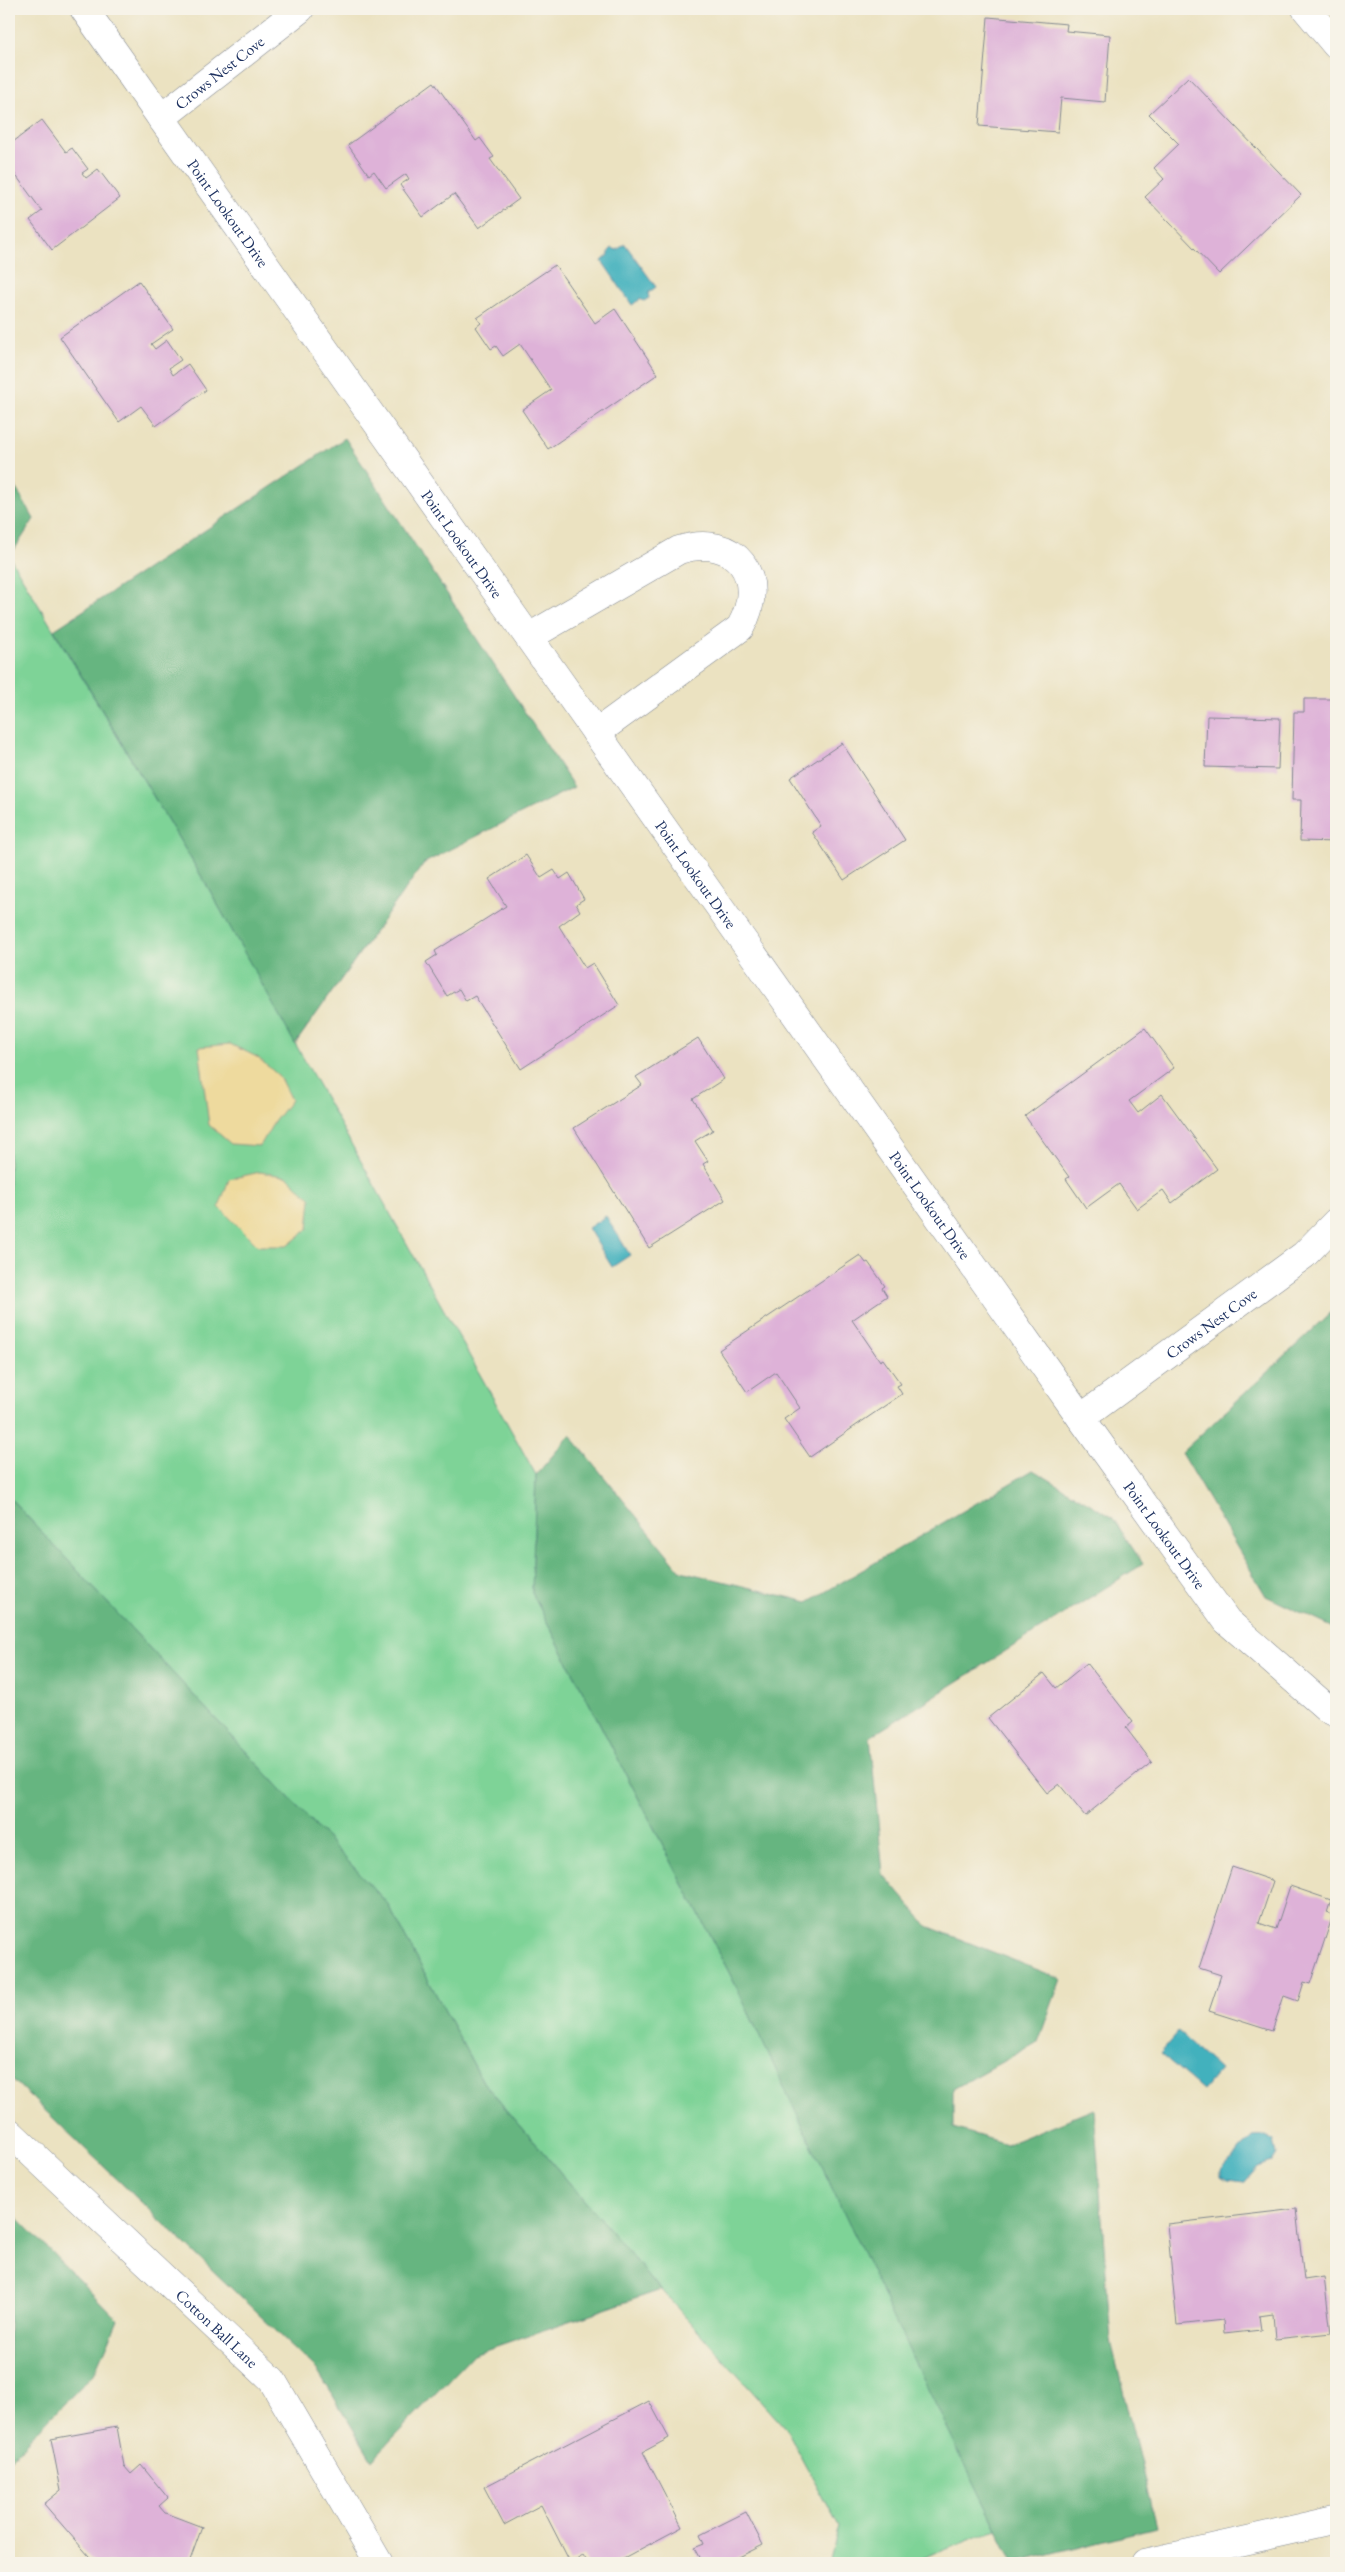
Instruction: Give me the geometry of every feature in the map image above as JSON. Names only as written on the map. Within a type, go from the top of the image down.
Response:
[{"type":"street","name":"Point Lookout Drive","points":[[84,9],[1080,1418],[1228,1621],[1328,1709],[1336,1713]]},
{"type":"street","name":"Crows Nest Cove","points":[[161,118],[300,9]]},
{"type":"street","points":[[1306,9],[1336,46]]},
{"type":"street","points":[[528,637],[679,550],[695,545],[713,545],[729,552],[742,564],[750,579],[752,596],[749,613],[740,628],[596,733]]},
{"type":"street","name":"Crows Nest Cove","points":[[1080,1418],[1304,1255],[1336,1222]]},
{"type":"street","name":"Cotton Ball Lane","points":[[9,2132],[272,2380],[379,2563]]},
{"type":"street","points":[[1145,2563],[1336,2520]]},
{"type":"green space","points":[[345,438],[574,787],[424,863],[295,1044],[209,889],[54,630]]},
{"type":"green space","points":[[9,477],[34,519],[9,558]]},
{"type":"green space","points":[[9,556],[209,889],[536,1475],[532,1593],[735,1984],[997,2529],[912,2563],[829,2563],[839,2526],[787,2430],[661,2290],[483,2082],[387,1903],[9,1497]]},
{"type":"green space","points":[[1336,1308],[1336,1629],[1266,1596],[1181,1453]]},
{"type":"green space","points":[[570,1435],[681,1571],[808,1602],[1033,1470],[1112,1517],[1143,1564],[870,1737],[883,1874],[927,1926],[1061,1979],[1038,2042],[953,2089],[953,2128],[1007,2144],[1094,2109],[1111,2341],[1156,2527],[1014,2563],[916,2365],[735,1984],[532,1593],[536,1475]]},
{"type":"green space","points":[[9,1497],[387,1903],[483,2082],[661,2290],[473,2354],[372,2460],[318,2371],[9,2076]]},
{"type":"green space","points":[[9,2209],[118,2320],[96,2371],[9,2460]]},
{"type":"sand","points":[[230,1044],[257,1057],[279,1076],[291,1100],[274,1122],[260,1146],[231,1144],[209,1125],[199,1047]]},
{"type":"sand","points":[[260,1172],[288,1177],[311,1199],[308,1229],[287,1246],[258,1246],[219,1207],[229,1179]]},
{"type":"water","points":[[625,244],[656,287],[648,293],[649,298],[644,301],[640,299],[632,305],[602,261],[609,255],[609,251],[612,248],[617,250]]},
{"type":"water","points":[[606,1216],[630,1255],[612,1267],[588,1228]]},
{"type":"water","points":[[1178,2032],[1220,2070],[1203,2090],[1160,2053]]},
{"type":"water","points":[[1265,2136],[1274,2141],[1277,2154],[1272,2162],[1258,2167],[1244,2183],[1227,2181],[1221,2177],[1221,2170],[1253,2137]]},
{"type":"building","points":[[988,17],[1067,24],[1066,31],[1110,35],[1105,102],[1061,98],[1058,132],[979,126]]},
{"type":"building","points":[[1188,77],[1301,195],[1219,274],[1145,197],[1164,179],[1154,168],[1179,144],[1149,114]]},
{"type":"building","points":[[434,82],[476,141],[480,138],[494,157],[490,159],[519,199],[479,228],[454,194],[423,217],[400,185],[409,179],[406,174],[386,188],[374,171],[369,175],[348,145]]},
{"type":"building","points":[[42,120],[66,152],[72,148],[88,169],[82,173],[86,178],[98,169],[120,198],[52,250],[30,220],[42,211],[9,166],[9,145]]},
{"type":"building","points":[[555,265],[595,323],[615,309],[658,374],[548,449],[522,410],[551,390],[520,344],[503,356],[496,346],[491,349],[476,327],[481,323],[477,318]]},
{"type":"building","points":[[139,281],[173,329],[151,344],[155,349],[167,340],[181,360],[169,368],[173,375],[188,364],[206,390],[156,426],[141,406],[119,422],[60,337]]},
{"type":"building","points":[[1304,699],[1336,699],[1336,842],[1300,841],[1301,800],[1292,800],[1294,712],[1304,712]]},
{"type":"building","points":[[1207,716],[1280,718],[1278,769],[1205,767]]},
{"type":"building","points":[[842,743],[905,840],[844,880],[812,832],[821,826],[790,778]]},
{"type":"building","points":[[526,855],[541,878],[554,870],[560,879],[569,873],[584,899],[576,904],[580,911],[559,926],[585,968],[593,963],[619,1005],[521,1069],[475,996],[466,1001],[459,989],[447,996],[426,962],[437,955],[435,951],[506,906],[489,879]]},
{"type":"building","points":[[1145,1028],[1174,1068],[1129,1101],[1138,1113],[1162,1094],[1217,1169],[1172,1203],[1163,1190],[1137,1209],[1119,1184],[1086,1208],[1066,1179],[1069,1177],[1025,1116]]},
{"type":"building","points":[[698,1038],[724,1079],[693,1099],[713,1130],[695,1141],[708,1161],[703,1164],[725,1200],[649,1248],[574,1128],[642,1085],[636,1077]]},
{"type":"building","points":[[860,1255],[866,1263],[868,1262],[885,1286],[882,1288],[887,1296],[852,1320],[880,1361],[883,1359],[901,1384],[897,1386],[902,1394],[810,1457],[784,1419],[800,1408],[776,1372],[747,1392],[719,1350]]},
{"type":"building","points":[[1087,1663],[1133,1722],[1126,1728],[1152,1762],[1085,1816],[1059,1784],[1047,1793],[988,1718],[1044,1673],[1056,1688]]},
{"type":"building","points":[[1232,1867],[1273,1881],[1259,1923],[1276,1929],[1290,1886],[1331,1900],[1327,1913],[1333,1915],[1310,1984],[1304,1982],[1298,2001],[1284,1996],[1272,2031],[1209,2011],[1221,1975],[1199,1968]]},
{"type":"building","points":[[1296,2209],[1304,2280],[1324,2277],[1331,2333],[1275,2339],[1273,2314],[1259,2316],[1261,2330],[1224,2334],[1223,2320],[1177,2325],[1167,2224]]},
{"type":"building","points":[[649,2401],[669,2438],[643,2452],[682,2527],[614,2563],[588,2563],[583,2555],[570,2562],[541,2505],[504,2525],[484,2487]]},
{"type":"building","points":[[117,2427],[124,2466],[131,2474],[141,2465],[168,2498],[159,2506],[165,2513],[202,2527],[189,2563],[95,2563],[44,2504],[61,2490],[51,2439]]},
{"type":"building","points":[[746,2512],[763,2545],[727,2563],[714,2563],[713,2561],[702,2563],[694,2548],[704,2544],[700,2535]]}]
